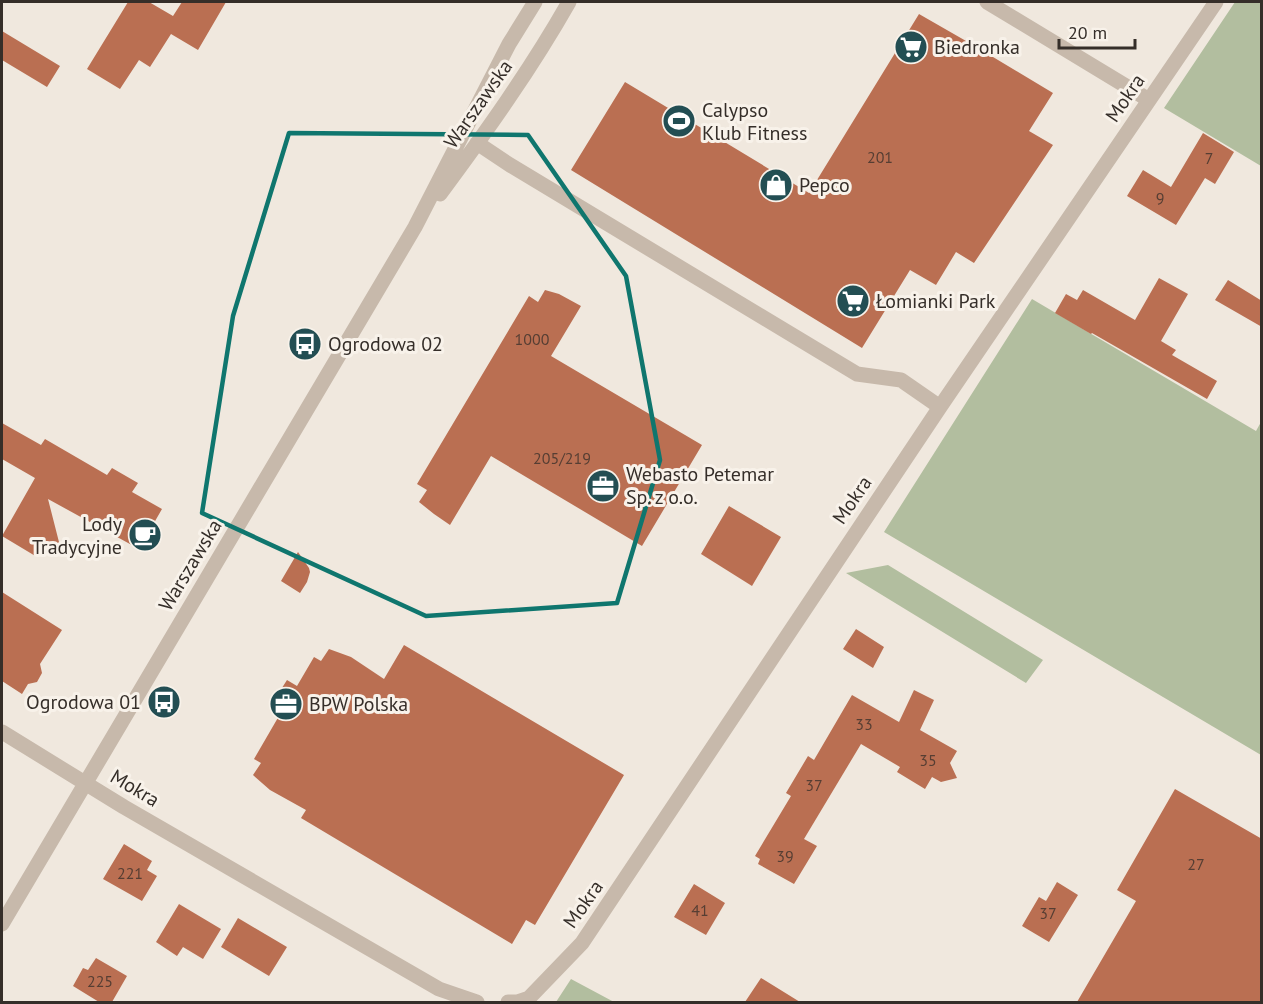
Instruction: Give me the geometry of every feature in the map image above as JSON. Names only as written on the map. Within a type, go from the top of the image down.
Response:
[{"type":"street","name":"Warszawska","points":[[2,924],[415,227],[508,44],[535,2]]},
{"type":"street","name":"Warszawska","points":[[415,227],[477,143],[545,44],[569,2]]},
{"type":"street","points":[[987,2],[1149,100]]},
{"type":"street","name":"Mokra","points":[[508,1002],[530,998],[582,943],[940,407],[1216,2]]},
{"type":"street","points":[[497,66],[521,79]]},
{"type":"street","points":[[477,143],[857,374],[901,380],[940,407]]},
{"type":"street","name":"Mokra","points":[[2,732],[134,813],[440,989],[477,1002]]},
{"type":"highlighted area","points":[[289,133],[528,135],[626,276],[660,460],[617,603],[426,616],[202,513],[233,316]]},
{"type":"green space","points":[[1235,2],[1261,2],[1261,166],[1164,108]]},
{"type":"green space","points":[[1032,299],[1256,431],[1261,422],[1261,755],[884,532]]},
{"type":"green space","points":[[888,565],[1043,660],[1026,683],[846,573]]},
{"type":"green space","points":[[571,979],[614,1002],[556,1002]]},
{"type":"building","points":[[128,2],[149,2],[173,16],[182,2],[226,2],[198,50],[171,34],[150,67],[139,60],[120,89],[87,69]]},
{"type":"building","points":[[919,14],[1053,93],[1029,131],[1053,145],[974,263],[956,252],[936,285],[910,270],[862,348],[571,170],[625,82],[809,193]]},
{"type":"building","points":[[2,31],[60,66],[47,87],[2,60]]},
{"type":"building","points":[[1203,133],[1234,152],[1215,184],[1205,178],[1176,225],[1127,196],[1143,170],[1171,187]]},
{"type":"building","points":[[1159,278],[1188,294],[1161,341],[1176,350],[1172,355],[1217,381],[1207,399],[1055,313],[1066,294],[1077,300],[1083,290],[1135,320]]},
{"type":"building","points":[[1228,280],[1262,301],[1262,327],[1215,300]]},
{"type":"building","points":[[545,290],[559,294],[581,306],[551,356],[702,445],[642,546],[491,456],[450,525],[419,502],[427,490],[417,484],[529,296],[538,302]]},
{"type":"building","points":[[2,423],[41,445],[45,439],[107,475],[112,468],[138,483],[132,492],[162,509],[139,549],[48,499],[60,546],[41,551],[37,557],[2,536],[35,478],[2,459]]},
{"type":"building","points":[[729,506],[781,537],[752,586],[701,554]]},
{"type":"building","points":[[298,552],[310,572],[300,593],[281,581]]},
{"type":"building","points":[[2,592],[62,630],[40,664],[42,673],[37,682],[28,684],[22,694],[2,681]]},
{"type":"building","points":[[856,629],[884,647],[873,668],[843,649]]},
{"type":"building","points":[[404,645],[624,775],[535,925],[526,920],[512,944],[301,818],[306,810],[270,790],[253,775],[261,763],[254,759],[283,709],[273,702],[287,680],[297,686],[314,657],[321,661],[329,649],[351,657],[384,679]]},
{"type":"building","points":[[914,690],[934,700],[920,730],[957,751],[950,763],[957,778],[941,782],[932,777],[925,789],[897,772],[900,767],[861,744],[804,839],[817,846],[794,884],[758,864],[760,859],[755,856],[791,796],[786,793],[808,756],[814,760],[852,695],[899,722]]},
{"type":"building","points":[[1175,789],[1262,839],[1262,1002],[1077,1002],[1136,901],[1117,890]]},
{"type":"building","points":[[124,844],[152,861],[147,870],[157,876],[142,901],[103,879]]},
{"type":"building","points":[[1057,882],[1078,895],[1049,942],[1022,926],[1039,897],[1046,901]]},
{"type":"building","points":[[694,884],[725,903],[706,935],[674,917]]},
{"type":"building","points":[[179,904],[221,929],[203,959],[183,947],[177,956],[156,942]]},
{"type":"building","points":[[238,918],[287,947],[269,976],[221,947]]},
{"type":"building","points":[[96,958],[127,976],[112,1002],[99,1002],[73,986],[83,968],[88,970]]},
{"type":"building","points":[[761,978],[800,1002],[745,1002]]},
{"type":"place","name":"Biedronka","points":[[911,47]]},
{"type":"place","name":"Calypso Klub Fitness","points":[[679,121]]},
{"type":"place","name":"Pepco","points":[[776,185]]},
{"type":"place","name":"Łomianki Park","points":[[853,301]]},
{"type":"place","name":"Ogrodowa 02","points":[[305,344]]},
{"type":"place","name":"Webasto Petemar Sp. z o.o.","points":[[603,486]]},
{"type":"place","name":"Lody Tradycyjne","points":[[145,535]]},
{"type":"place","name":"Ogrodowa 01","points":[[164,702]]},
{"type":"place","name":"BPW Polska","points":[[286,704]]}]
